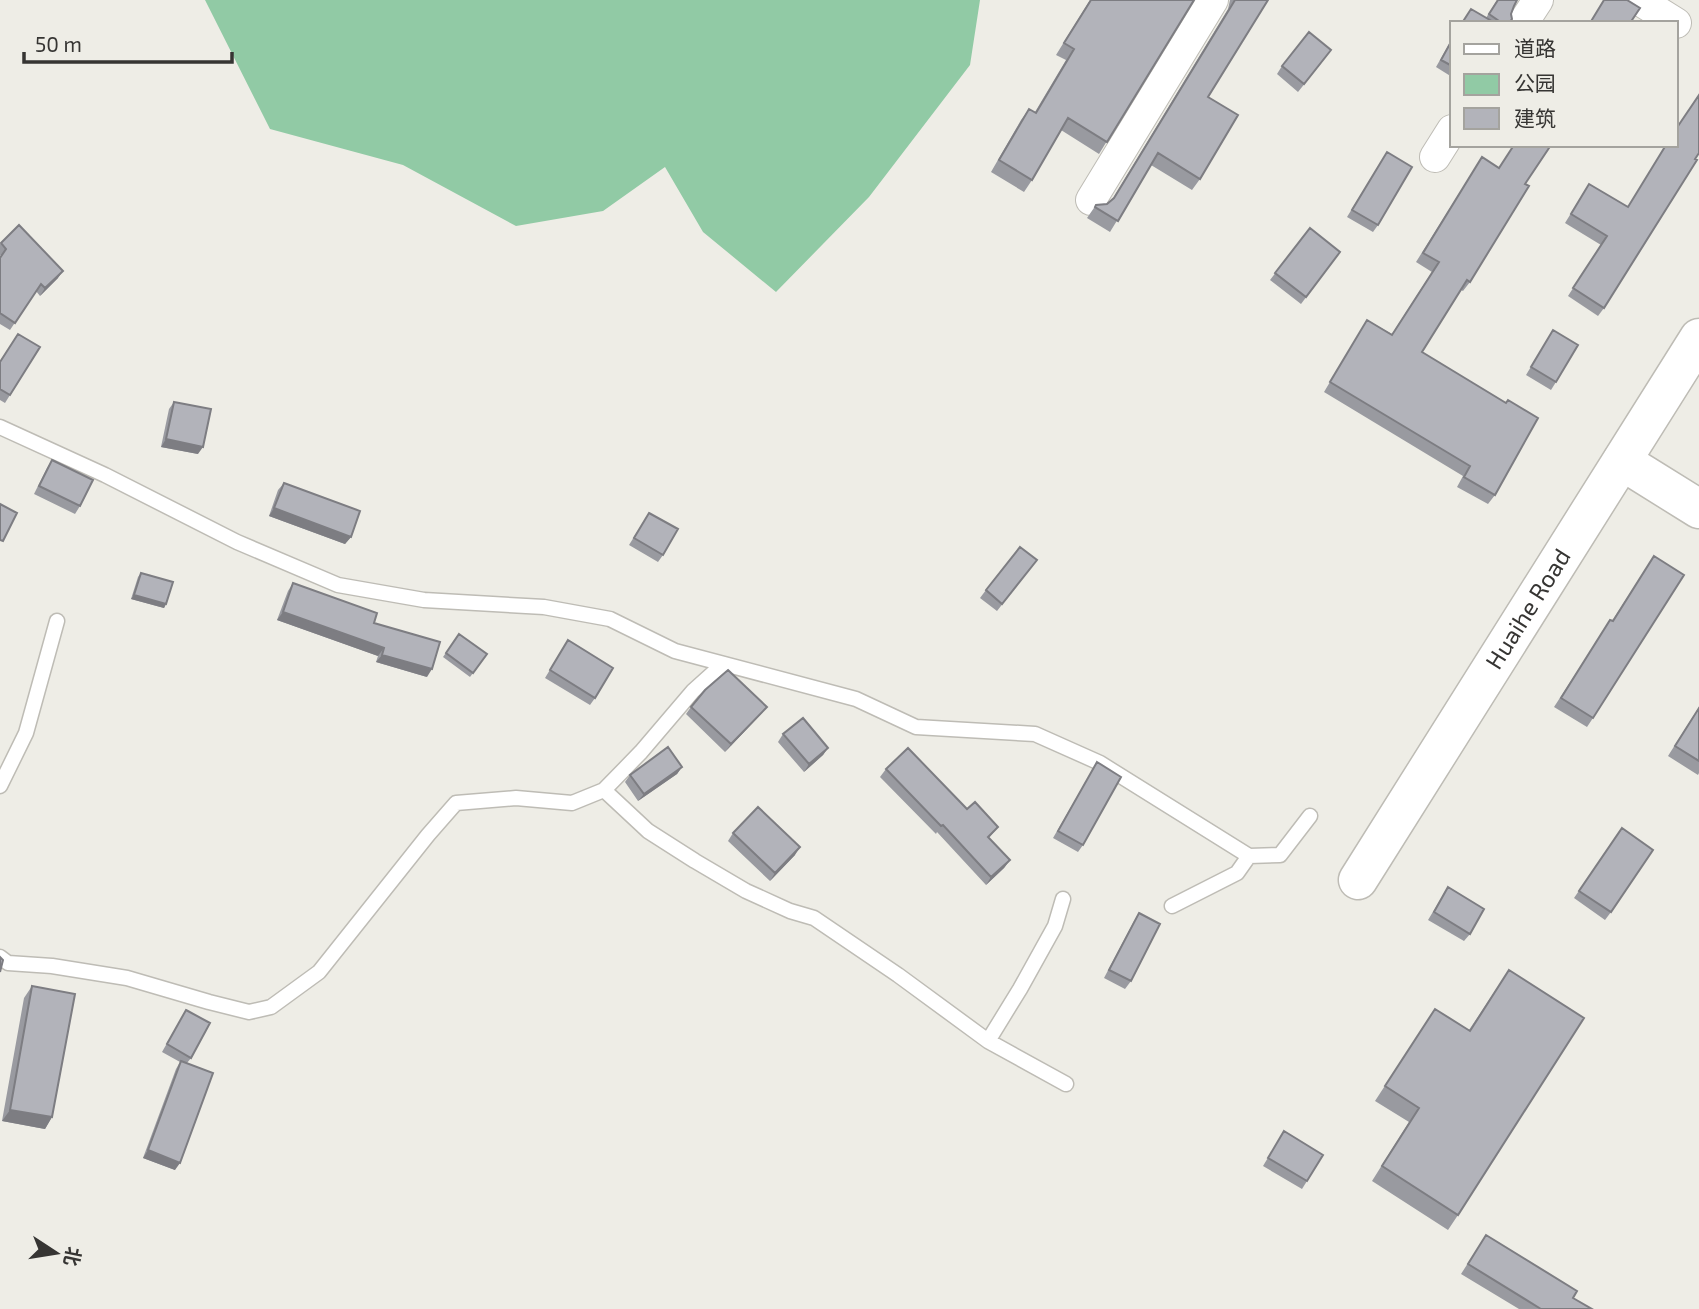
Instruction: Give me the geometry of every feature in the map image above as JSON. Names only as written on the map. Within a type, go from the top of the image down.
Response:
[{"type":"street","points":[[1091,200],[1213,0]]},
{"type":"street","points":[[1524,21],[1538,0]]},
{"type":"street","points":[[1639,0],[1673,21]]},
{"type":"street","points":[[1678,24],[1699,37]]},
{"type":"street","points":[[1435,157],[1450,133]]},
{"type":"street","name":"Huaihe Road","points":[[1358,880],[1699,338]]},
{"type":"street","points":[[1622,461],[1699,509]]},
{"type":"lane","points":[[0,427],[106,475],[237,542],[338,585],[424,600],[544,607],[610,619],[675,651],[856,699],[916,727],[1035,734],[1100,763],[1248,856],[1280,855],[1310,816]]},
{"type":"lane","points":[[0,786],[26,733],[57,621]]},
{"type":"lane","points":[[0,957],[8,962],[127,978],[249,1012],[271,1007],[319,972],[456,803],[516,798],[572,803],[604,790],[641,752],[692,691],[723,664]]},
{"type":"lane","points":[[604,790],[648,831],[695,862],[747,891],[790,911],[814,918],[988,1041],[1066,1084]]},
{"type":"lane","points":[[1172,906],[1237,873],[1248,856]]},
{"type":"lane","points":[[988,1041],[1055,926],[1063,899]]},
{"type":"green space","points":[[205,0],[980,0],[970,65],[869,197],[776,292],[703,232],[665,167],[603,211],[516,226],[403,165],[270,129]]},
{"type":"building","points":[[1091,0],[1194,0],[1107,142],[1068,118],[1032,180],[999,160],[1029,109],[1036,113],[1074,49],[1064,43]]},
{"type":"building","points":[[1235,0],[1268,0],[1208,97],[1238,115],[1200,179],[1158,153],[1118,221],[1095,207],[1096,205],[1107,204],[1114,198]]},
{"type":"building","points":[[1498,0],[1517,0],[1510,21],[1499,21],[1489,14]]},
{"type":"building","points":[[1604,0],[1627,0],[1640,8],[1631,21],[1591,21]]},
{"type":"building","points":[[1471,9],[1492,21],[1463,21]]},
{"type":"building","points":[[1309,32],[1331,50],[1304,84],[1282,66]]},
{"type":"building","points":[[1450,44],[1450,65],[1441,60]]},
{"type":"building","points":[[1699,95],[1697,160],[1604,308],[1573,288],[1607,236],[1571,214],[1589,184],[1628,207],[1665,147],[1678,147],[1678,126]]},
{"type":"building","points":[[1513,147],[1550,147],[1525,184],[1529,186],[1470,282],[1467,280],[1422,352],[1506,403],[1508,400],[1538,418],[1495,495],[1464,477],[1470,466],[1330,382],[1367,320],[1392,335],[1439,262],[1423,253],[1482,157],[1499,168]]},
{"type":"building","points":[[1387,152],[1412,167],[1378,225],[1352,210]]},
{"type":"building","points":[[19,225],[63,271],[45,288],[41,284],[15,323],[0,313],[0,258],[6,249],[1,243]]},
{"type":"building","points":[[1310,228],[1340,252],[1306,297],[1275,273]]},
{"type":"building","points":[[1553,330],[1578,345],[1556,382],[1531,367]]},
{"type":"building","points":[[18,334],[40,347],[10,395],[0,389],[0,362]]},
{"type":"building","points":[[174,402],[211,409],[203,447],[166,439]]},
{"type":"building","points":[[52,460],[93,480],[80,506],[39,486]]},
{"type":"building","points":[[284,483],[360,511],[351,537],[274,508]]},
{"type":"building","points":[[0,504],[17,513],[3,541],[0,540]]},
{"type":"building","points":[[649,513],[678,529],[663,555],[634,538]]},
{"type":"building","points":[[1020,547],[1037,560],[1002,604],[986,590]]},
{"type":"building","points":[[1654,556],[1684,575],[1593,718],[1561,698]]},
{"type":"building","points":[[141,573],[173,582],[166,604],[134,595]]},
{"type":"building","points":[[293,583],[377,613],[374,623],[440,642],[432,669],[382,655],[384,648],[283,612]]},
{"type":"building","points":[[459,634],[487,654],[473,673],[446,653]]},
{"type":"building","points":[[568,640],[613,668],[595,698],[550,670]]},
{"type":"building","points":[[728,670],[767,707],[731,744],[691,707],[705,690]]},
{"type":"building","points":[[1699,708],[1699,761],[1675,746]]},
{"type":"building","points":[[803,718],[828,748],[809,764],[783,734]]},
{"type":"building","points":[[668,747],[682,767],[644,794],[630,775]]},
{"type":"building","points":[[908,748],[967,809],[975,802],[998,827],[988,837],[1010,860],[991,877],[886,769]]},
{"type":"building","points":[[1097,762],[1121,777],[1083,845],[1058,831]]},
{"type":"building","points":[[758,807],[800,847],[775,873],[733,833]]},
{"type":"building","points":[[1622,828],[1653,850],[1611,912],[1579,891]]},
{"type":"building","points":[[1448,887],[1484,909],[1470,934],[1434,912]]},
{"type":"building","points":[[1139,913],[1160,924],[1131,981],[1109,970]]},
{"type":"building","points":[[1509,970],[1584,1018],[1458,1215],[1382,1166],[1419,1108],[1385,1086],[1435,1009],[1470,1031]]},
{"type":"building","points":[[32,986],[75,994],[52,1117],[10,1110]]},
{"type":"building","points":[[186,1010],[210,1023],[191,1058],[167,1044]]},
{"type":"building","points":[[181,1061],[213,1073],[180,1163],[148,1150]]},
{"type":"building","points":[[1284,1131],[1323,1155],[1307,1181],[1268,1158]]},
{"type":"building","points":[[1486,1235],[1577,1291],[1573,1298],[1592,1309],[1541,1309],[1468,1264]]}]
